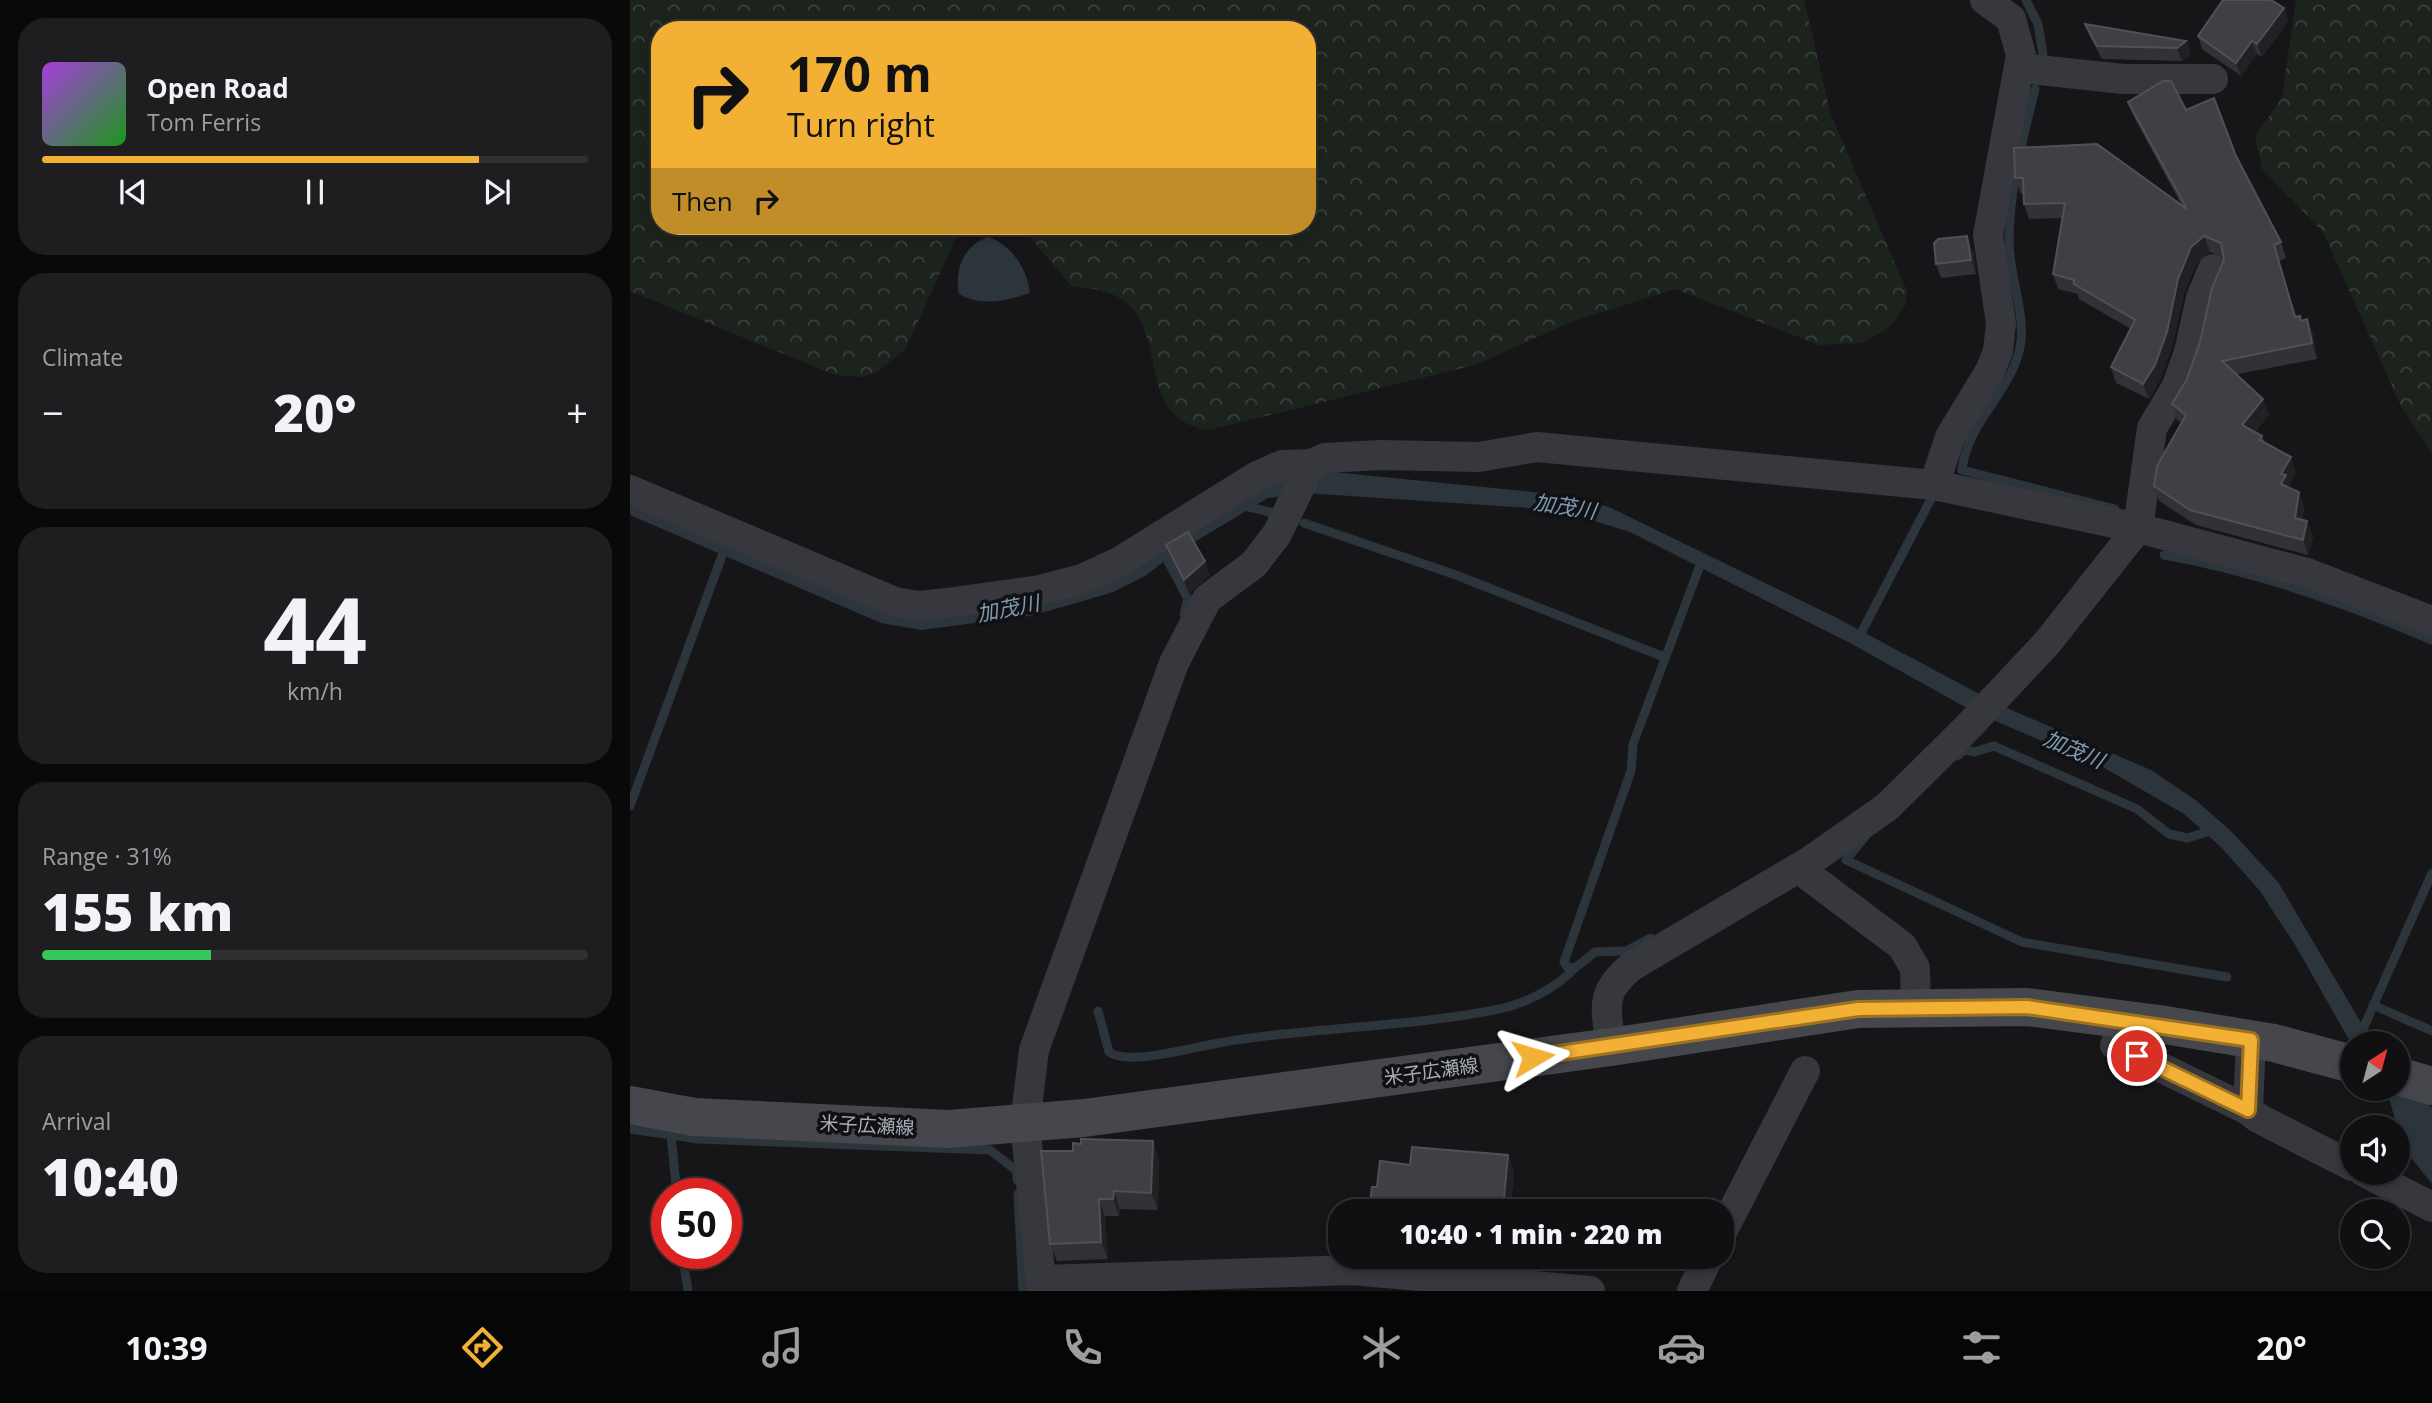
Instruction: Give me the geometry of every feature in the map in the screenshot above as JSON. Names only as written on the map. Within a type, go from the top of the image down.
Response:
[{"type":"main road","name":"米子広瀬線","points":[[630,1105],[694,1117],[949,1129],[1026,1123],[1084,1118],[1611,1047],[1858,1009],[2027,1007],[2251,1040],[2340,1061]]},
{"type":"main road","points":[[2410,1080],[2432,1086]]},
{"type":"street","points":[[1934,485],[1950,437],[1990,371],[1997,351],[2001,323],[1988,235],[2000,155],[2020,68],[2019,39],[2011,19],[1985,0]]},
{"type":"street","points":[[2020,68],[2123,79],[2213,79]]},
{"type":"street","points":[[1611,1047],[1607,996],[1617,979],[1632,966],[1798,868],[1887,807],[1987,708],[2047,643],[2138,528],[2152,428],[2176,388],[2189,352],[2201,298],[2213,269]]},
{"type":"street","points":[[630,490],[895,603],[919,606],[1040,590],[1082,579],[1119,562],[1257,476],[1282,465],[1311,464],[1325,458],[1380,455],[1479,457],[1537,447],[1934,485],[2138,528],[2307,573],[2432,621]]},
{"type":"street","points":[[1311,464],[1277,534],[1254,564],[1207,599],[1174,663],[1034,1050],[1026,1123],[1042,1285],[1352,1270],[1590,1291]]},
{"type":"street","points":[[1798,868],[1902,946],[1915,968],[1916,1008]]},
{"type":"street","points":[[2248,1110],[2251,1040]]},
{"type":"street","points":[[2115,1045],[2248,1110],[2258,1118],[2340,1160]]},
{"type":"street","points":[[1734,1209],[1805,1071]]},
{"type":"street","points":[[2389,1185],[2432,1207]]},
{"type":"street","points":[[1692,1291],[1703,1269]]},
{"type":"green space","points":[[630,0],[1804,0],[1831,115],[1907,291],[1906,304],[1895,321],[1884,331],[1862,343],[1819,345],[1675,289],[1571,322],[1475,365],[1208,430],[1185,422],[1169,409],[1160,391],[1144,329],[1134,311],[1113,294],[1071,286],[1028,235],[1316,235],[1316,21],[651,21],[651,235],[961,235],[955,240],[906,348],[877,372],[860,377],[835,375],[630,291]]},
{"type":"green space","points":[[2296,0],[2432,0],[2432,453],[2401,406],[2323,232],[2262,169],[2255,136],[2282,98]]},
{"type":"water","points":[[989,237],[1005,246],[1017,259],[1026,275],[1030,293],[985,302],[959,294],[958,276],[963,259],[973,245]]},
{"type":"water","name":"加茂川","points":[[1323,471],[1563,495],[1609,507],[1835,617],[2000,705],[2151,770],[2197,801],[2232,832],[2278,882],[2366,1031],[2344,1031],[2297,948],[2260,891],[2222,848],[2184,814],[2101,766],[1974,712],[1850,643],[1630,532],[1559,510],[1305,493],[1268,498],[1171,556],[1145,576],[1113,592],[1030,616],[921,630],[881,623],[630,515],[630,492],[899,607],[1039,595],[1259,485]]},
{"type":"water","points":[[2410,1084],[2432,1108],[2432,1184],[2410,1156],[2410,1115],[2394,1115],[2390,1101],[2410,1101]]},
{"type":"building","points":[[2223,0],[2271,0],[2284,8],[2257,44],[2252,41],[2236,63],[2198,36]]},
{"type":"building","points":[[2085,24],[2186,41],[2177,48],[2097,46]]},
{"type":"building","points":[[2163,81],[2171,81],[2186,110],[2214,98],[2236,156],[2281,242],[2274,245],[2295,317],[2300,316],[2301,321],[2307,319],[2312,343],[2222,361],[2263,399],[2242,425],[2262,436],[2260,440],[2291,457],[2281,474],[2286,475],[2281,484],[2299,492],[2295,518],[2307,521],[2303,540],[2190,510],[2154,486],[2157,466],[2186,415],[2172,404],[2187,379],[2200,342],[2212,288],[2224,260],[2221,243],[2204,236],[2191,247],[2178,279],[2167,332],[2155,365],[2143,384],[2111,367],[2135,320],[2074,284],[2074,280],[2053,274],[2065,203],[2024,204],[2023,178],[2015,178],[2014,148],[2097,144],[2187,209],[2128,102]]},
{"type":"building","points":[[1967,236],[1971,260],[1936,264],[1934,243],[1938,239]]},
{"type":"building","points":[[1188,532],[1205,561],[1184,580],[1166,545]]},
{"type":"building","points":[[1081,1139],[1153,1141],[1151,1193],[1114,1191],[1113,1199],[1099,1199],[1101,1242],[1050,1244],[1041,1151],[1073,1151],[1073,1143],[1081,1144]]},
{"type":"building","points":[[1412,1147],[1508,1155],[1504,1199],[1370,1199],[1372,1187],[1377,1187],[1380,1161],[1410,1165]]},
{"type":"waterway","points":[[2026,0],[2038,24],[2043,54]]},
{"type":"waterway","points":[[2035,89],[2011,203],[2009,241],[2021,341],[2010,375],[1972,436],[1962,470],[2115,509]]},
{"type":"waterway","points":[[1859,637],[1932,497]]},
{"type":"waterway","points":[[1241,505],[1277,514]]},
{"type":"waterway","points":[[1304,523],[1456,575],[1664,657]]},
{"type":"waterway","points":[[630,806],[726,545]]},
{"type":"waterway","points":[[1164,554],[1188,599],[1184,614]]},
{"type":"waterway","points":[[2164,555],[2267,579],[2367,613],[2432,640]]},
{"type":"waterway","points":[[1098,1011],[1109,1052],[1118,1056],[1144,1057],[1248,1038],[1425,1021],[1495,1010],[1528,1000],[1558,983],[1575,968],[1567,967],[1564,962],[1631,771],[1633,744],[1702,560]]},
{"type":"waterway","points":[[1957,756],[1965,749],[1974,752],[1994,746],[2137,809],[2169,834],[2187,838],[2214,830]]},
{"type":"waterway","points":[[1865,837],[1846,860],[2022,942],[2227,977]]},
{"type":"waterway","points":[[2362,1031],[2432,873]]},
{"type":"waterway","points":[[1575,968],[1595,952],[1626,951],[1651,938]]},
{"type":"waterway","points":[[2373,1005],[2432,1031]]},
{"type":"waterway","points":[[630,1129],[698,1139],[990,1150],[1017,1171],[1017,1180]]},
{"type":"waterway","points":[[671,1136],[675,1178]]},
{"type":"waterway","points":[[1018,1194],[1023,1291]]},
{"type":"waterway","points":[[685,1269],[688,1290]]},
{"type":"route","points":[[1533,1057],[1858,1009],[2027,1007],[2159,1024],[2251,1040],[2248,1110],[2137,1056]]}]
